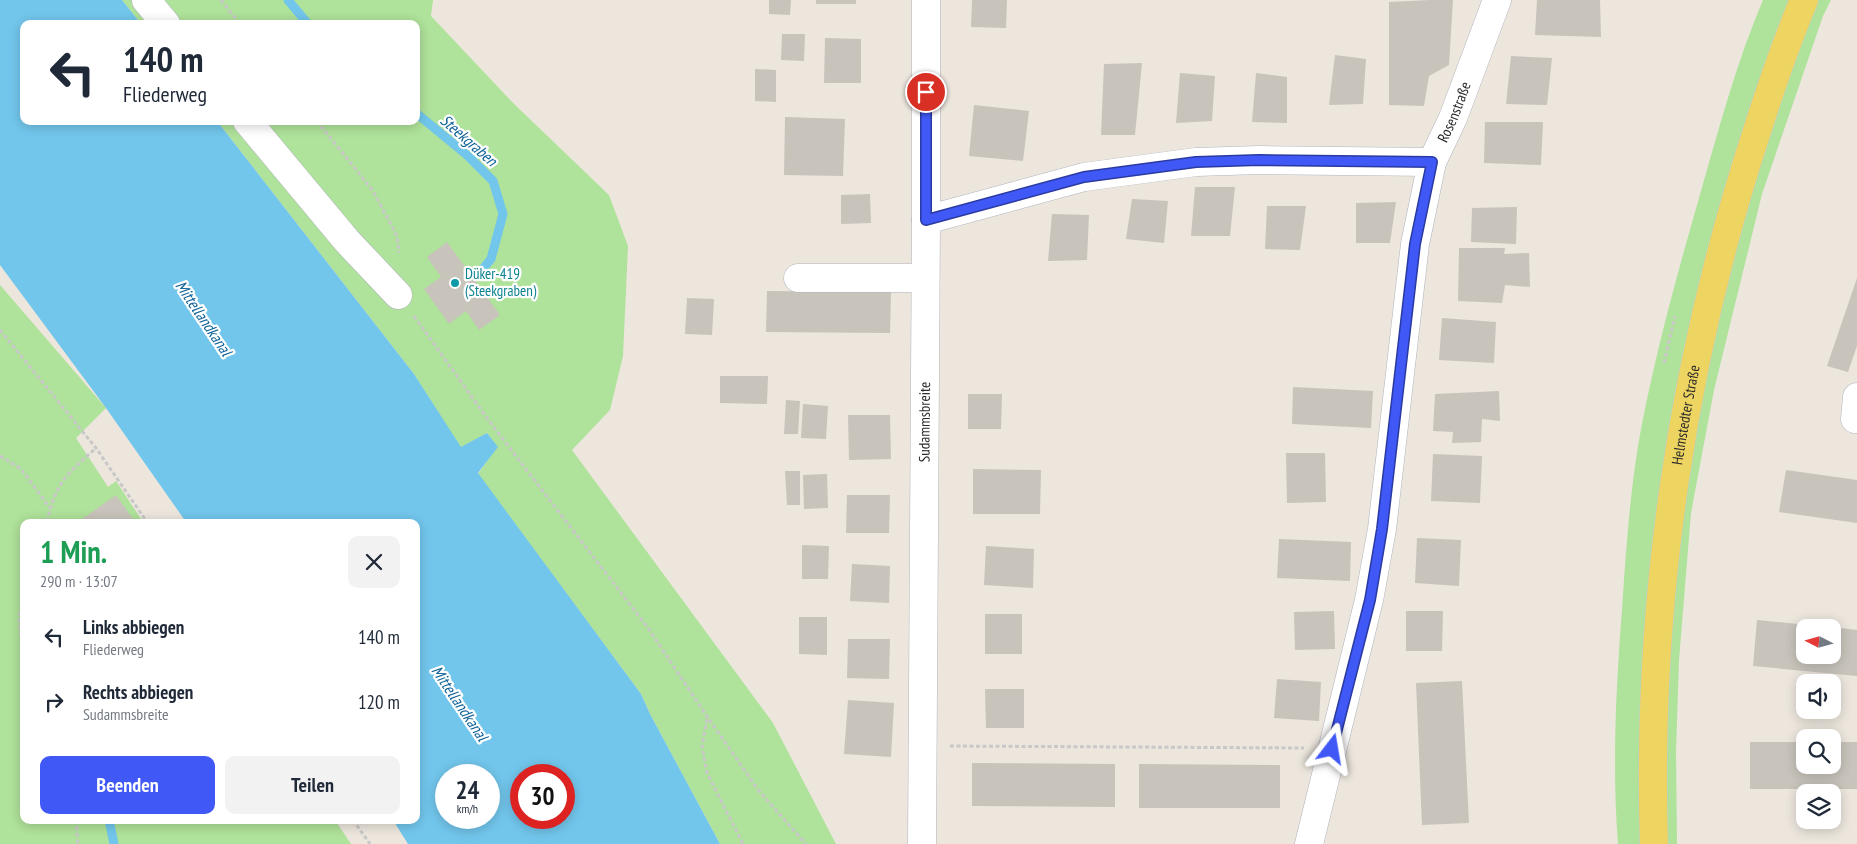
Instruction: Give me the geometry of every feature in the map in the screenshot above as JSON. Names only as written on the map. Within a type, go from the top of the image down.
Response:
[{"type":"main road","name":"Helmstedter Straße","points":[[1654,844],[1653,745],[1658,642],[1666,549],[1677,458],[1695,361],[1715,272],[1739,185],[1769,93],[1804,0]]},
{"type":"street","points":[[146,0],[163,20]]},
{"type":"street","name":"Sudammsbreite","points":[[922,844],[926,0]]},
{"type":"street","name":"Rosenstraße","points":[[1309,844],[1370,600],[1382,529],[1415,244],[1432,162],[1453,118],[1497,0]]},
{"type":"street","points":[[250,125],[347,241],[398,295]]},
{"type":"street","points":[[926,220],[1084,177],[1196,162],[1259,160],[1432,162]]},
{"type":"street","points":[[798,278],[925,278]]},
{"type":"street","points":[[1857,397],[1855,419],[1857,419]]},
{"type":"path","points":[[221,0],[237,20]]},
{"type":"path","points":[[321,125],[373,191],[397,236],[400,262],[398,295],[489,421],[648,628],[759,791],[806,844]]},
{"type":"path","points":[[0,330],[96,448],[145,519]]},
{"type":"path","points":[[48,519],[60,482],[96,448]]},
{"type":"path","points":[[0,456],[21,469],[50,508]]},
{"type":"path","points":[[20,614],[20,627]]},
{"type":"path","points":[[708,718],[702,746],[707,772],[743,844]]},
{"type":"path","points":[[922,746],[1332,749]]},
{"type":"path","points":[[76,824],[78,844]]},
{"type":"path","points":[[356,824],[370,844]]},
{"type":"green space","points":[[122,0],[433,0],[431,16],[513,103],[609,195],[628,246],[623,356],[610,410],[572,450],[773,723],[836,844],[720,844],[641,694],[478,474],[497,447],[487,433],[461,448],[414,374],[220,125],[420,125],[420,20],[138,20]]},
{"type":"green space","points":[[1763,0],[1831,0],[1823,16],[1762,194],[1714,390],[1691,513],[1679,660],[1676,752],[1677,844],[1618,844],[1615,727],[1618,668],[1629,519],[1641,429],[1667,313],[1720,123],[1753,24]]},
{"type":"green space","points":[[0,285],[106,408],[76,438],[108,487],[116,481],[141,519],[20,519],[20,824],[338,824],[351,844],[0,844]]},
{"type":"water","name":"Mittellandkanal","points":[[0,0],[122,0],[138,20],[20,20],[20,125],[220,125],[414,374],[461,447],[487,433],[498,447],[478,473],[641,694],[720,844],[408,844],[396,824],[420,824],[420,519],[184,519],[106,408],[0,265]]},
{"type":"building","points":[[769,0],[791,0],[790,15],[769,14]]},
{"type":"building","points":[[816,0],[856,0],[856,4],[816,4]]},
{"type":"building","points":[[972,0],[1007,0],[1006,28],[971,27]]},
{"type":"building","points":[[1453,0],[1449,65],[1429,76],[1424,106],[1389,105],[1389,2]]},
{"type":"building","points":[[1537,0],[1600,0],[1601,37],[1535,35]]},
{"type":"building","points":[[782,34],[805,34],[804,61],[781,60]]},
{"type":"building","points":[[825,38],[861,39],[861,83],[824,83]]},
{"type":"building","points":[[1335,55],[1366,59],[1363,104],[1329,105]]},
{"type":"building","points":[[1511,56],[1552,58],[1547,105],[1506,104]]},
{"type":"building","points":[[1142,63],[1135,135],[1101,135],[1104,64]]},
{"type":"building","points":[[755,69],[776,70],[776,102],[755,101]]},
{"type":"building","points":[[1180,73],[1215,76],[1212,121],[1176,123]]},
{"type":"building","points":[[1256,73],[1287,77],[1287,123],[1252,122]]},
{"type":"building","points":[[974,105],[1029,111],[1023,161],[969,156]]},
{"type":"building","points":[[785,117],[845,119],[843,176],[784,175]]},
{"type":"building","points":[[1485,122],[1543,122],[1541,165],[1484,163]]},
{"type":"building","points":[[1195,187],[1235,187],[1230,236],[1191,236]]},
{"type":"building","points":[[870,194],[871,223],[841,224],[841,195]]},
{"type":"building","points":[[1132,199],[1168,201],[1164,243],[1126,239]]},
{"type":"building","points":[[1396,202],[1390,243],[1356,243],[1356,203]]},
{"type":"building","points":[[1267,206],[1306,206],[1300,250],[1265,249]]},
{"type":"building","points":[[1517,207],[1516,244],[1471,242],[1472,208]]},
{"type":"building","points":[[1052,214],[1089,215],[1087,260],[1048,261]]},
{"type":"building","name":"Düker-419 (Steekgraben)","points":[[447,242],[500,315],[479,330],[466,311],[449,324],[424,289],[441,277],[427,257]]},
{"type":"building","points":[[1459,248],[1505,248],[1504,254],[1529,253],[1530,287],[1505,285],[1502,303],[1458,301]]},
{"type":"building","points":[[1857,278],[1857,346],[1848,372],[1827,366]]},
{"type":"building","points":[[767,291],[891,292],[890,333],[766,332]]},
{"type":"building","points":[[687,298],[714,299],[712,335],[685,334]]},
{"type":"building","points":[[1442,318],[1496,322],[1494,363],[1439,360]]},
{"type":"building","points":[[720,376],[768,376],[767,404],[720,403]]},
{"type":"building","points":[[1293,387],[1373,391],[1371,428],[1292,424]]},
{"type":"building","points":[[1499,391],[1500,421],[1482,419],[1481,442],[1452,443],[1453,432],[1433,431],[1435,394]]},
{"type":"building","points":[[968,394],[1002,394],[1001,429],[968,429]]},
{"type":"building","points":[[786,400],[800,401],[798,434],[784,434]]},
{"type":"building","points":[[803,404],[828,406],[826,439],[801,438]]},
{"type":"building","points":[[848,415],[890,415],[891,459],[849,460]]},
{"type":"building","points":[[1286,453],[1325,453],[1326,502],[1287,503]]},
{"type":"building","points":[[1433,454],[1482,456],[1480,503],[1431,501]]},
{"type":"building","points":[[973,469],[1041,470],[1040,514],[973,514]]},
{"type":"building","points":[[1786,470],[1857,480],[1857,523],[1779,512]]},
{"type":"building","points":[[785,471],[800,471],[800,505],[787,505]]},
{"type":"building","points":[[827,474],[828,508],[804,509],[803,475]]},
{"type":"building","points":[[116,495],[133,519],[82,519]]},
{"type":"building","points":[[847,495],[890,495],[889,533],[846,533]]},
{"type":"building","points":[[1417,538],[1461,540],[1459,586],[1415,583]]},
{"type":"building","points":[[1279,539],[1351,542],[1350,581],[1277,578]]},
{"type":"building","points":[[802,545],[829,546],[828,579],[802,579]]},
{"type":"building","points":[[986,546],[1034,549],[1033,588],[984,585]]},
{"type":"building","points":[[852,564],[890,566],[889,603],[850,601]]},
{"type":"building","points":[[1334,611],[1335,649],[1295,650],[1294,612]]},
{"type":"building","points":[[1406,611],[1443,611],[1442,651],[1406,651]]},
{"type":"building","points":[[985,614],[1022,614],[1022,654],[985,654]]},
{"type":"building","points":[[799,617],[827,617],[827,655],[799,654]]},
{"type":"building","points":[[1757,620],[1796,624],[1796,664],[1841,664],[1841,628],[1857,630],[1857,676],[1753,666]]},
{"type":"building","points":[[848,639],[890,639],[889,679],[847,678]]},
{"type":"building","points":[[1277,679],[1321,682],[1319,721],[1274,718]]},
{"type":"building","points":[[1462,681],[1469,823],[1422,825],[1416,683]]},
{"type":"building","points":[[985,689],[1024,689],[1024,728],[986,728]]},
{"type":"building","points":[[848,700],[894,703],[891,757],[844,754]]},
{"type":"building","points":[[1750,742],[1796,742],[1796,774],[1841,774],[1841,742],[1857,742],[1857,789],[1841,789],[1841,784],[1796,784],[1796,789],[1750,789]]},
{"type":"building","points":[[972,763],[1115,764],[1115,807],[972,806]]},
{"type":"building","points":[[1139,764],[1280,765],[1280,808],[1139,808]]},
{"type":"waterway","name":"Steekgraben","points":[[288,0],[305,20]]},
{"type":"waterway","name":"Steekgraben","points":[[420,116],[467,155],[493,181],[503,214],[491,259],[477,276]]},
{"type":"waterway","name":"Steekgraben","points":[[110,824],[114,844]]},
{"type":"place","name":"Düker-419 (Steekgraben)","points":[[455,283]]},
{"type":"route","points":[[926,92],[926,220],[1084,177],[1196,162],[1259,160],[1432,162],[1415,244],[1382,529],[1370,600],[1332,749]]}]
